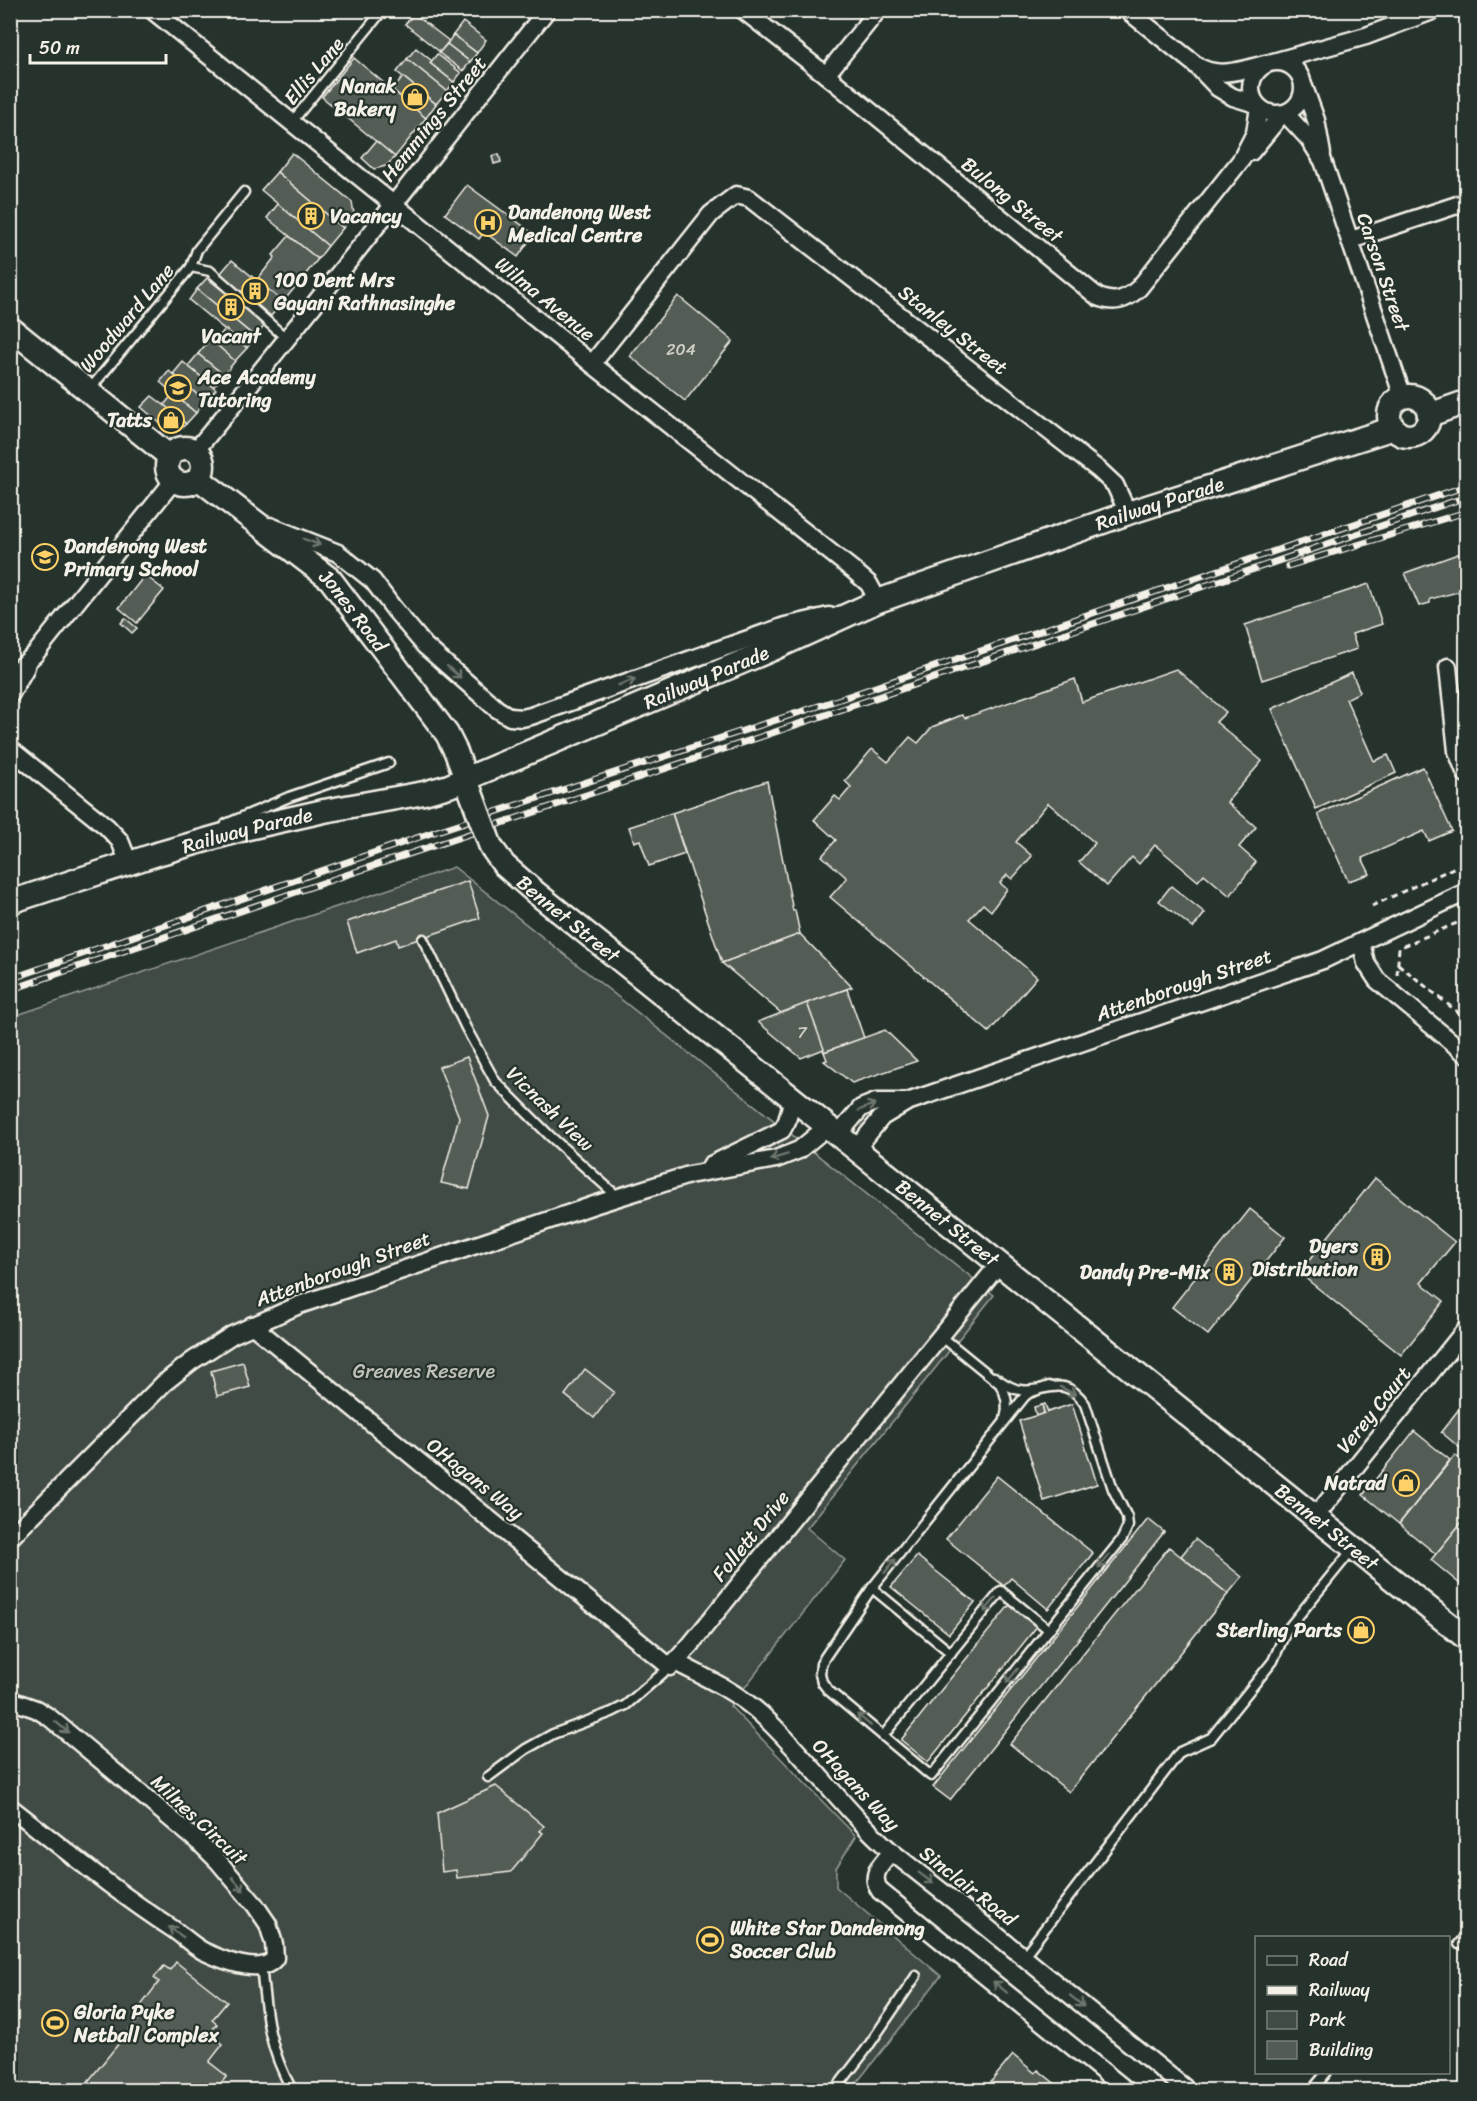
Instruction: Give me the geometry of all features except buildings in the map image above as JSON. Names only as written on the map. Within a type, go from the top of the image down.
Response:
[{"type":"main road","points":[[10,328],[169,456]]},
{"type":"main road","points":[[1403,397],[1419,398],[1428,408],[1429,415],[1425,426],[1416,434],[1404,435],[1394,429],[1389,418],[1389,412],[1395,402],[1403,397]]},
{"type":"main road","points":[[1429,415],[1467,402]]},
{"type":"main road","name":"Railway Parade","points":[[10,902],[168,850],[248,828],[424,793],[466,780],[775,648],[878,601],[1128,513],[1394,429]]},
{"type":"main road","points":[[184,447],[196,450],[203,460],[204,467],[199,479],[186,484],[174,480],[167,469],[169,456],[184,447]]},
{"type":"main road","name":"Jones Road","points":[[199,479],[318,568],[339,589],[444,729],[456,752],[466,780]]},
{"type":"main road","name":"Bennet Street","points":[[466,780],[491,847],[504,865],[535,892],[1353,1548],[1463,1628]]},
{"type":"street","name":"Wilma Avenue","points":[[152,10],[860,576],[869,584],[878,601]]},
{"type":"street","name":"Hemmings Street","points":[[196,450],[288,339],[547,10]]},
{"type":"street","name":"Bulong Street","points":[[743,10],[1098,297],[1110,302],[1120,301],[1139,288],[1236,167],[1284,113]]},
{"type":"street","points":[[826,75],[878,10]]},
{"type":"street","points":[[1127,10],[1196,65],[1223,92],[1258,105],[1267,112],[1284,113],[1299,103],[1308,70],[1319,57],[1366,36],[1436,10]]},
{"type":"street","points":[[1196,65],[1207,71],[1223,73],[1271,63],[1366,36]]},
{"type":"street","points":[[1258,105],[1252,95],[1252,80],[1261,68],[1271,63],[1282,62],[1290,65],[1298,71],[1304,85]]},
{"type":"street","name":"Carson Street","points":[[1304,85],[1316,120],[1323,161],[1403,397]]},
{"type":"street","name":"Bulong Street","points":[[1236,167],[1254,136],[1258,105]]},
{"type":"street","name":"Carson Street","points":[[1284,113],[1309,139],[1323,161]]},
{"type":"street","name":"Stanley Street","points":[[592,364],[711,214],[736,195],[749,198],[1100,470],[1115,485],[1128,513]]},
{"type":"street","points":[[1351,240],[1467,201]]},
{"type":"street","points":[[10,677],[34,654],[174,480]]},
{"type":"street","points":[[258,522],[338,553],[373,581],[428,649],[497,709],[514,718],[531,716],[785,626],[855,610]]},
{"type":"street","points":[[10,695],[34,654]]},
{"type":"street","points":[[1448,667],[1457,751],[1467,774]]},
{"type":"street","points":[[10,749],[107,827],[120,842],[129,863]]},
{"type":"street","name":"Attenborough Street","points":[[10,1538],[164,1383],[192,1361],[252,1325],[333,1292],[619,1197],[689,1175],[776,1159],[808,1144],[841,1136],[861,1108],[876,1102],[907,1102],[1323,960],[1467,892]]},
{"type":"street","points":[[1362,942],[1368,968],[1377,980],[1467,1054]]},
{"type":"street","name":"Attenborough Street","points":[[689,1175],[780,1131],[787,1121],[793,1098]]},
{"type":"street","name":"Follett Drive","points":[[673,1664],[999,1264]]},
{"type":"street","name":"OHagans Way","points":[[252,1325],[673,1664],[740,1698],[762,1715],[869,1832],[892,1852]]},
{"type":"street","name":"Verey Court","points":[[1315,1517],[1467,1329]]},
{"type":"street","name":"Milnes Circuit","points":[[10,1700],[36,1709],[49,1717],[201,1844],[218,1861],[268,1924],[275,1958],[272,1962],[261,1965]]},
{"type":"street","points":[[10,1807],[147,1913],[201,1950],[247,1967],[261,1965]]},
{"type":"street","name":"Sinclair Road","points":[[1126,2091],[879,1891],[875,1875],[892,1852],[1187,2091]]},
{"type":"lane","name":"Ellis Lane","points":[[291,123],[383,10]]},
{"type":"lane","name":"Woodward Lane","points":[[88,391],[191,267],[197,250],[244,192]]},
{"type":"lane","name":"Woodward Lane","points":[[191,267],[210,271],[288,339]]},
{"type":"lane","points":[[168,850],[275,802],[389,763]]},
{"type":"lane","name":"Vicnash View","points":[[423,939],[466,1028],[495,1081],[550,1136],[619,1197]]},
{"type":"lane","points":[[941,1336],[994,1377],[1011,1387],[1022,1390],[1049,1386],[1058,1386],[1078,1395],[1085,1404],[1111,1484],[1127,1517],[1128,1526],[1122,1539],[931,1776],[828,1690],[822,1682],[820,1667],[872,1588],[1027,1394],[1049,1386]]},
{"type":"lane","points":[[994,1377],[1003,1388],[1007,1401],[1006,1414],[1001,1426]]},
{"type":"lane","points":[[1023,1957],[1180,1752],[1211,1738],[1273,1661],[1286,1631],[1353,1548]]},
{"type":"lane","points":[[872,1588],[951,1653]]},
{"type":"lane","points":[[884,1736],[1001,1591],[1049,1630]]},
{"type":"lane","name":"Follett Drive","points":[[488,1777],[526,1749],[553,1734],[626,1705],[673,1664]]},
{"type":"lane","points":[[1459,1944],[1467,1935]]},
{"type":"lane","points":[[261,1965],[271,2043],[277,2062],[292,2091]]},
{"type":"lane","points":[[835,2091],[879,2032],[916,1976]]},
{"type":"lane","points":[[1312,2091],[1326,2074]]},
{"type":"path","points":[[1372,906],[1467,862]]},
{"type":"path","points":[[1396,997],[1399,948],[1467,919]]},
{"type":"path","points":[[1398,964],[1467,1019]]},
{"type":"green space","name":"Greaves Reserve","points":[[454,867],[994,1295],[807,1528],[845,1560],[730,1706],[856,1836],[836,1868],[836,1887],[941,1976],[851,2090],[11,2090],[11,1017]]},
{"type":"railway","points":[[10,979],[428,834],[840,699],[1466,486]]},
{"type":"railway","points":[[10,990],[1466,497]]},
{"type":"railway","points":[[1288,566],[1466,512]]},
{"type":"place","name":"Nanak Bakery","points":[[415,97]]},
{"type":"place","name":"Vacancy","points":[[311,216]]},
{"type":"place","name":"Dandenong West Medical Centre","points":[[488,223]]},
{"type":"place","name":"100 Dent Mrs Gayani Rathnasinghe","points":[[255,291]]},
{"type":"place","name":"Vacant","points":[[231,307]]},
{"type":"place","name":"Ace Academy Tutoring","points":[[178,388]]},
{"type":"place","name":"Tatts","points":[[171,420]]},
{"type":"place","name":"Dandenong West Primary School","points":[[45,557]]},
{"type":"place","name":"Dyers Distribution","points":[[1377,1257]]},
{"type":"place","name":"Dandy Pre-Mix","points":[[1229,1272]]},
{"type":"place","name":"Natrad","points":[[1406,1483]]},
{"type":"place","name":"Sterling Parts","points":[[1361,1630]]},
{"type":"place","name":"White Star Dandenong Soccer Club","points":[[710,1940]]},
{"type":"place","name":"Gloria Pyke Netball Complex","points":[[55,2023]]}]
